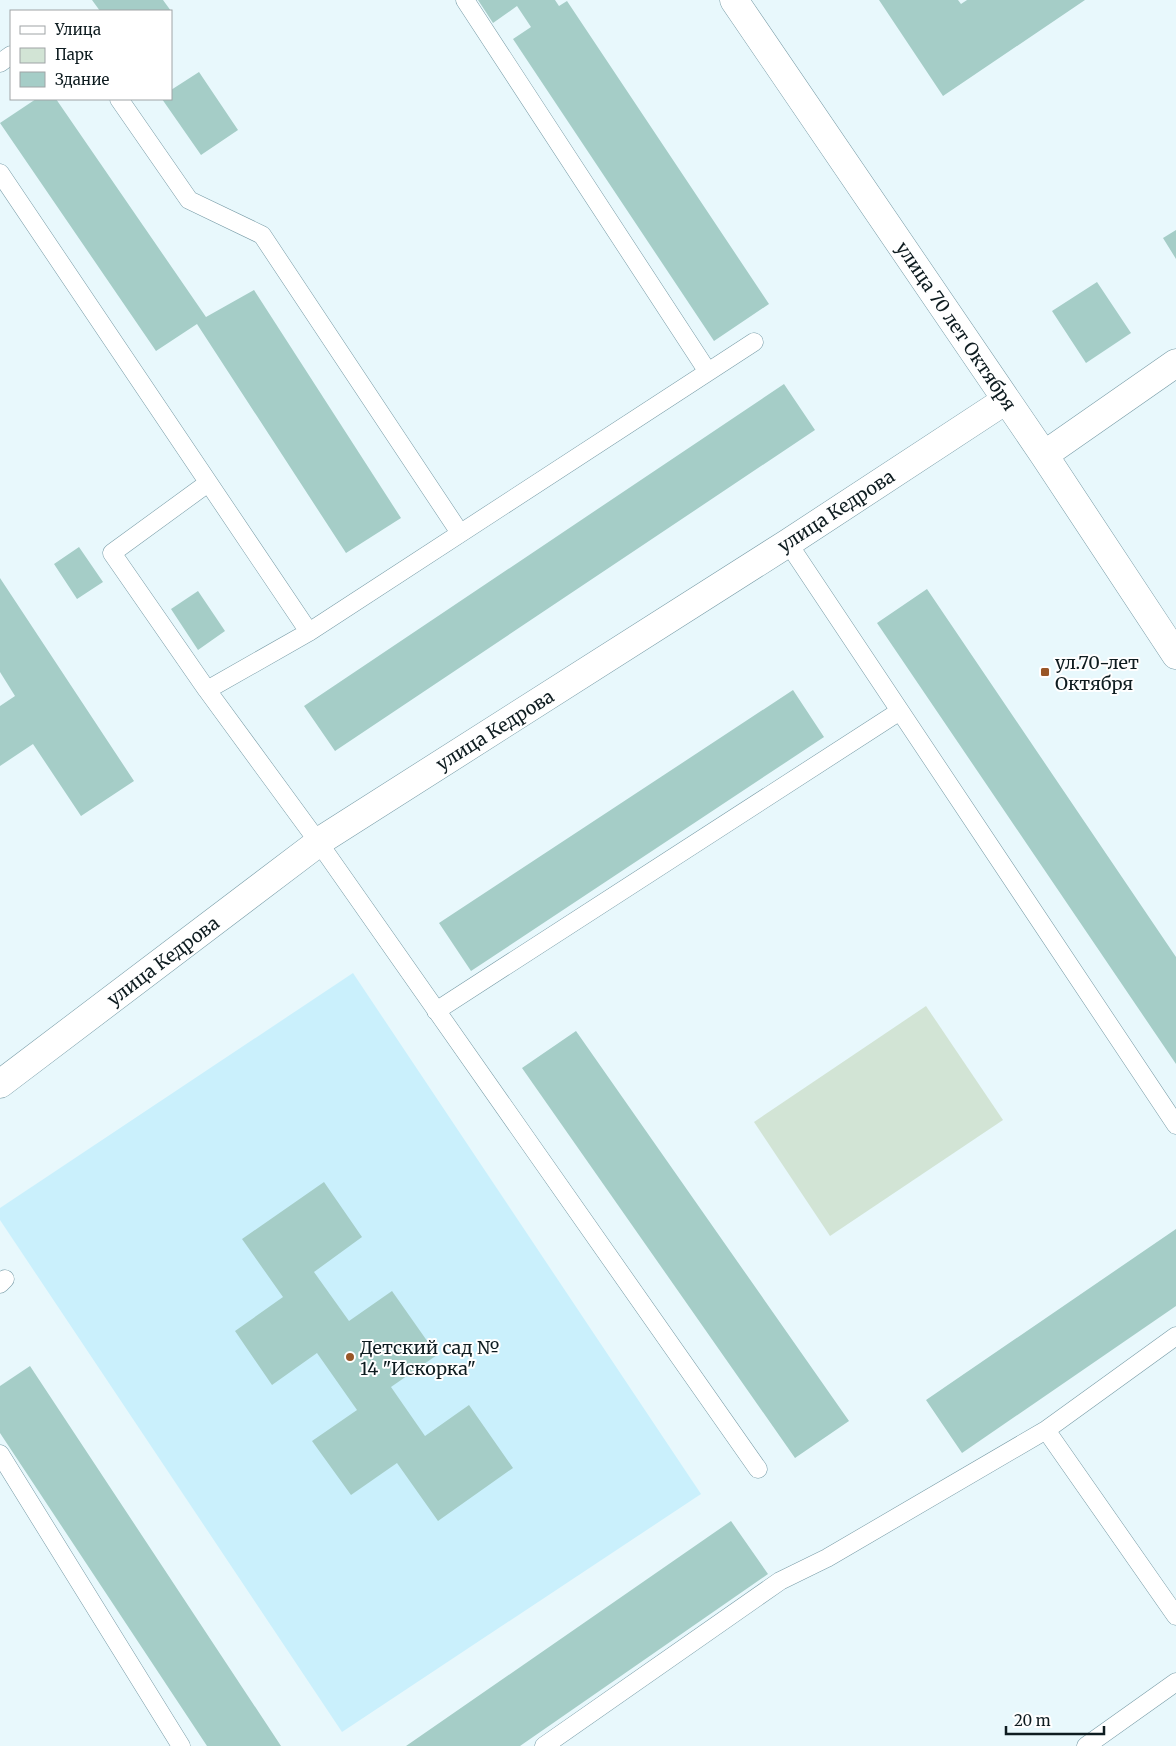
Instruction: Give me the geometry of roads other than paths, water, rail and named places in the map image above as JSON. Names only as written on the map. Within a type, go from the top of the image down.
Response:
[{"type":"street","name":"улица 70 лет Октября","points":[[734,0],[1044,455],[1176,655]]},
{"type":"street","points":[[1044,455],[1176,363]]},
{"type":"street","name":"улица Кедрова","points":[[0,1084],[319,843],[788,543],[1006,400]]},
{"type":"lane","points":[[465,0],[708,372]]},
{"type":"lane","points":[[120,100],[189,200],[262,235],[460,533]]},
{"type":"lane","points":[[0,173],[309,632]]},
{"type":"lane","points":[[207,690],[309,632],[754,342]]},
{"type":"lane","points":[[208,483],[112,553],[207,690],[319,843],[758,1469]]},
{"type":"lane","points":[[788,543],[1176,1124]]},
{"type":"lane","points":[[436,1011],[900,711]]},
{"type":"lane","points":[[544,1746],[780,1581],[827,1558],[1046,1430],[1176,1336]]},
{"type":"lane","points":[[1046,1430],[1176,1616]]},
{"type":"lane","points":[[0,1454],[181,1746]]},
{"type":"lane","points":[[1086,1746],[1176,1682]]},
{"type":"place","name":"ул.70-лет Октября","points":[[1045,672]]},
{"type":"place","name":"Детский сад № 14 \"Искорка\"","points":[[350,1357]]}]
